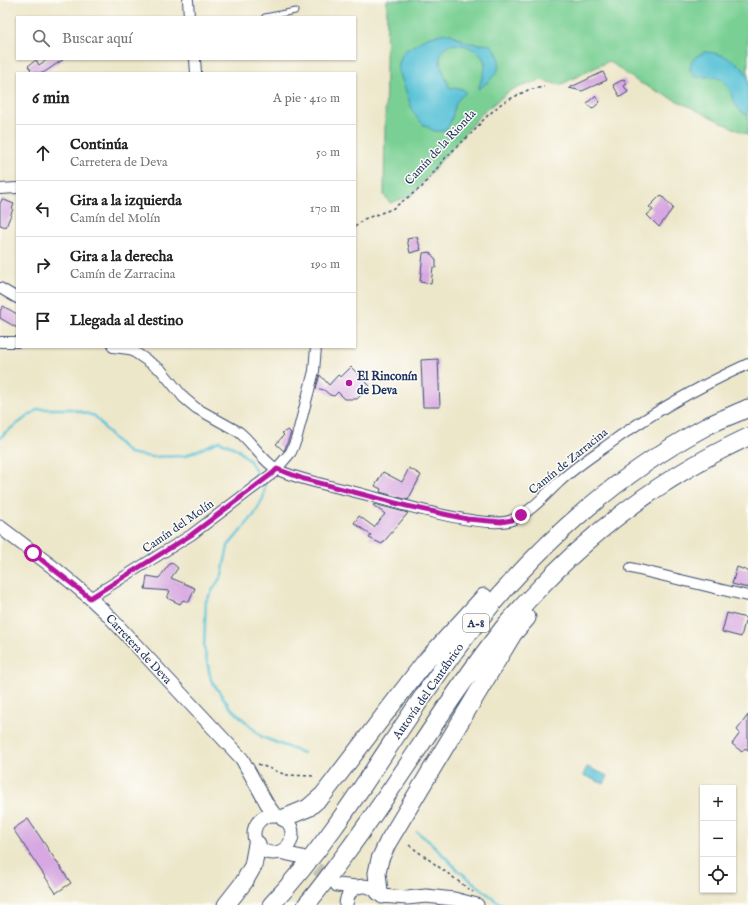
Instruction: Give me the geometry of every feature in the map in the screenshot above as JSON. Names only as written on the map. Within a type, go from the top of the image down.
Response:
[{"type":"highway","name":"Autovía del Cantábrico","points":[[271,905],[292,883],[345,813],[442,669],[483,614],[533,559],[579,515],[640,467],[710,425],[748,408]]},
{"type":"highway","name":"Autovía del Cantábrico","points":[[306,905],[365,828],[461,686],[504,626],[554,572],[609,522],[668,480],[726,447],[748,437]]},
{"type":"highway","points":[[381,897],[377,873],[380,859],[388,842],[513,634],[559,579],[615,528],[671,488],[728,454],[748,444]]},
{"type":"highway","points":[[279,817],[308,808],[322,795],[424,663],[474,608],[511,568],[551,532],[579,515]]},
{"type":"highway","points":[[226,905],[244,882],[253,866],[257,844]]},
{"type":"street","points":[[188,0],[190,16]]},
{"type":"street","points":[[195,60],[196,72]]},
{"type":"street","points":[[0,189],[16,188]]},
{"type":"street","points":[[0,288],[16,297]]},
{"type":"street","points":[[0,342],[16,342]]},
{"type":"street","points":[[128,348],[161,370],[184,398],[196,408],[239,432],[269,463],[277,469],[291,452],[296,440],[314,370],[316,348]]},
{"type":"street","name":"Camín de Zarracina","points":[[277,469],[312,481],[445,515],[467,519],[501,522],[512,520],[530,509],[561,481],[605,447],[636,426],[690,392],[748,364]]},
{"type":"street","name":"Camín del Molín","points":[[90,598],[191,535],[269,477],[277,469]]},
{"type":"street","name":"Carretera de Deva","points":[[0,527],[58,571],[90,598],[242,759],[267,804],[279,817]]},
{"type":"street","points":[[631,568],[748,596]]},
{"type":"street","name":"Carretera de Deva","points":[[259,789],[263,810],[259,821]]},
{"type":"street","points":[[279,852],[288,845],[291,838],[292,830],[289,823],[279,817],[266,817],[259,821],[254,830],[254,836],[257,844],[266,852],[279,852],[302,857],[291,838]]},
{"type":"street","points":[[346,903],[348,895],[357,887],[369,886],[381,897],[408,898],[426,896],[477,900]]},
{"type":"street","points":[[394,905],[408,898]]},
{"type":"lane","points":[[270,16],[295,11]]},
{"type":"path","name":"Camín de la Rionda","points":[[356,226],[364,219],[392,209],[422,188],[446,157],[502,103],[528,90],[544,87]]},
{"type":"path","points":[[409,845],[462,883],[477,900]]},
{"type":"green space","points":[[387,0],[748,0],[748,135],[638,82],[609,61],[560,85],[541,80],[511,90],[482,113],[411,196],[390,203],[384,195]]},
{"type":"water","points":[[446,33],[468,43],[491,45],[499,58],[499,64],[498,70],[490,80],[478,89],[484,73],[485,65],[483,58],[478,52],[462,45],[454,44],[447,46],[442,50],[440,61],[450,88],[462,89],[465,93],[454,107],[450,124],[444,131],[434,131],[424,125],[413,112],[398,68],[402,54],[406,50],[428,37]]},
{"type":"water","points":[[705,52],[711,52],[724,56],[742,67],[746,72],[748,78],[748,115],[742,112],[734,102],[729,90],[722,80],[712,77],[695,77],[690,70],[691,63],[694,58]]},
{"type":"water","points":[[587,767],[608,776],[604,784],[583,775]]},
{"type":"building","points":[[36,60],[39,65],[46,60],[62,60],[44,72],[29,72],[31,70],[28,66]]},
{"type":"building","points":[[603,72],[607,80],[582,91],[569,88]]},
{"type":"building","points":[[624,79],[627,84],[624,86],[628,92],[620,97],[613,85]]},
{"type":"building","points":[[595,96],[600,102],[592,109],[587,103]]},
{"type":"building","points":[[661,195],[673,208],[659,227],[647,215],[653,210],[649,207]]},
{"type":"building","points":[[2,199],[14,204],[6,227],[0,225],[0,204]]},
{"type":"building","points":[[417,237],[421,250],[410,253],[407,239]]},
{"type":"building","points":[[430,252],[436,260],[436,268],[433,267],[431,284],[420,282],[423,253]]},
{"type":"building","points":[[3,306],[16,313],[16,327],[0,318],[0,311]]},
{"type":"building","points":[[438,359],[440,407],[423,407],[421,360]]},
{"type":"building","name":"El Rinconín de Deva","points":[[351,367],[370,386],[357,399],[345,399],[338,392],[334,396],[330,395],[324,390],[316,388],[320,375],[329,385],[338,375],[341,377]]},
{"type":"building","points":[[288,430],[291,433],[284,451],[276,444],[284,435],[282,433]]},
{"type":"building","points":[[409,468],[421,475],[408,500],[380,492],[381,489],[375,486],[383,472],[402,482]]},
{"type":"building","points":[[373,505],[408,513],[382,544],[369,538],[371,535],[354,523],[359,516],[374,527],[385,514]]},
{"type":"building","points":[[171,562],[178,568],[171,578],[195,588],[189,602],[183,600],[180,604],[167,598],[170,591],[145,589],[147,576],[159,578]]},
{"type":"building","points":[[737,567],[748,571],[748,588],[732,584]]},
{"type":"building","points":[[727,613],[746,618],[741,637],[722,632]]},
{"type":"building","points":[[748,715],[748,750],[745,748],[742,752],[732,744],[740,733],[737,730]]},
{"type":"building","points":[[28,819],[71,883],[56,893],[13,829]]},
{"type":"waterway","points":[[0,438],[38,409],[71,409],[95,416],[109,434],[129,453],[151,457],[185,456],[219,441],[237,449],[250,461],[261,480]]},
{"type":"waterway","points":[[264,484],[263,499],[254,515],[228,546],[222,575],[206,601],[204,647],[211,680],[229,706],[262,737],[303,753]]},
{"type":"waterway","points":[[417,832],[430,842],[459,871],[499,903],[504,905]]},
{"type":"tunnel","points":[[302,857],[335,883]]},
{"type":"place","name":"El Rinconín de Deva","points":[[349,383]]},
{"type":"route","points":[[33,553],[58,571],[90,598],[168,551],[277,469],[304,479],[407,506],[467,519],[501,522],[512,520],[521,515]]}]
